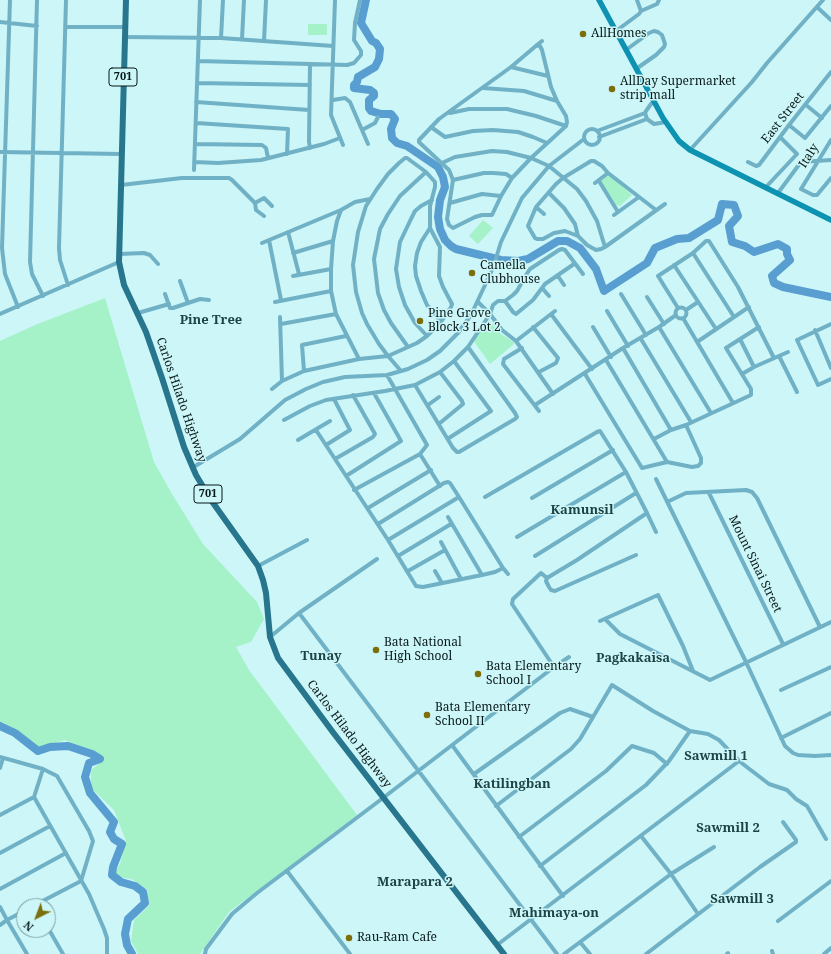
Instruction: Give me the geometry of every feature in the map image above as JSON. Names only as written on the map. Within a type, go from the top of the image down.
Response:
[{"type":"main road","name":"Carlos Hilado Highway","points":[[126,0],[119,262],[124,285],[146,332],[184,448],[192,468],[211,500],[258,566],[266,593],[270,637],[278,658],[504,954]]},
{"type":"street","points":[[10,0],[2,248],[5,274],[18,307]]},
{"type":"street","points":[[37,0],[30,262],[32,274],[43,296]]},
{"type":"street","points":[[66,0],[59,248],[60,260],[68,285]]},
{"type":"street","points":[[194,170],[200,0]]},
{"type":"street","points":[[221,38],[222,0]]},
{"type":"street","points":[[242,39],[244,0]]},
{"type":"street","points":[[264,41],[266,0]]},
{"type":"street","points":[[335,0],[332,120],[343,145]]},
{"type":"street","points":[[198,62],[333,65],[347,65],[354,63],[361,55],[361,52],[354,40],[355,23],[360,0]]},
{"type":"street","points":[[599,0],[654,102],[679,141],[690,150],[831,220]]},
{"type":"street","points":[[637,0],[641,11]]},
{"type":"street","points":[[616,32],[641,11],[657,4],[659,0]]},
{"type":"street","points":[[690,150],[752,82],[823,0]]},
{"type":"street","points":[[817,7],[831,20]]},
{"type":"street","points":[[0,22],[37,26]]},
{"type":"street","points":[[65,27],[125,27]]},
{"type":"street","points":[[626,50],[649,33],[654,31],[662,35],[665,44],[664,47],[656,55],[636,69]]},
{"type":"street","points":[[124,37],[221,38],[333,46]]},
{"type":"street","points":[[537,45],[540,46],[542,50],[548,76],[557,101],[566,116],[566,126],[530,158],[512,178],[492,215],[475,217],[453,228],[449,225],[447,219],[453,180],[449,170],[419,142],[439,119],[511,67],[537,45],[542,42]]},
{"type":"street","points":[[310,64],[310,148]]},
{"type":"street","points":[[511,67],[548,76]]},
{"type":"street","name":"East Street","points":[[748,162],[759,166],[780,136],[831,72]]},
{"type":"street","points":[[197,83],[310,85]]},
{"type":"street","points":[[482,88],[524,91],[557,101]]},
{"type":"street","points":[[333,100],[344,98],[350,102],[368,144]]},
{"type":"street","points":[[196,102],[309,110]]},
{"type":"street","points":[[192,468],[240,439],[285,400],[306,389],[323,382],[345,378],[387,375],[401,371],[427,360],[450,342],[464,325],[478,302],[495,263],[501,242],[522,198],[548,166],[584,139],[584,134],[588,130],[593,129],[597,131],[645,113],[648,107],[654,102]]},
{"type":"street","points":[[806,105],[822,118]]},
{"type":"street","points":[[789,125],[805,138],[831,106]]},
{"type":"street","points":[[448,113],[469,110],[507,109],[536,116],[566,126]]},
{"type":"street","points":[[645,113],[647,119],[654,124],[666,122]]},
{"type":"street","points":[[362,130],[375,123],[378,117]]},
{"type":"street","points":[[584,139],[587,143],[594,144],[598,141],[599,137],[647,119]]},
{"type":"street","points":[[196,123],[288,129],[287,154]]},
{"type":"street","points":[[431,127],[445,137],[473,131],[493,130],[518,132],[547,143]]},
{"type":"street","points":[[597,131],[599,137]]},
{"type":"street","points":[[766,187],[797,154],[780,136]]},
{"type":"street","points":[[194,162],[218,163],[268,158],[310,148],[340,138]]},
{"type":"street","name":"Italy","points":[[831,140],[801,188],[813,195],[817,195],[831,178]]},
{"type":"street","points":[[195,144],[262,145],[266,148],[268,158]]},
{"type":"street","points":[[442,163],[455,157],[492,151],[507,152],[530,158],[548,166],[577,189],[586,200],[597,221],[605,248]]},
{"type":"street","points":[[0,152],[121,154]]},
{"type":"street","points":[[401,371],[388,356],[372,333],[362,313],[356,292],[353,265],[356,242],[366,206],[388,174],[405,158],[426,172],[435,182],[430,228],[421,242],[417,253],[415,266],[416,276],[427,305],[441,322]]},
{"type":"street","points":[[778,193],[801,162],[831,160]]},
{"type":"street","points":[[656,210],[608,173],[602,166],[594,161],[591,161],[556,184],[536,207],[528,226],[535,238],[543,239],[554,233],[565,231],[578,236],[587,245],[596,250],[605,248],[665,204]]},
{"type":"street","points":[[408,347],[391,323],[384,310],[378,293],[374,259],[380,229],[388,214],[400,196],[426,172]]},
{"type":"street","points":[[453,180],[488,173],[506,174],[512,178]]},
{"type":"street","points":[[608,173],[597,182],[618,212]]},
{"type":"street","points":[[121,185],[182,178],[229,178],[255,203],[256,210],[264,216]]},
{"type":"street","points":[[549,193],[564,208],[575,224],[578,236]]},
{"type":"street","points":[[450,203],[482,194],[501,196]]},
{"type":"street","points":[[614,215],[639,197]]},
{"type":"street","points":[[255,203],[264,198],[272,206]]},
{"type":"street","points":[[262,243],[341,210],[355,202],[370,199]]},
{"type":"street","points":[[427,336],[415,323],[405,305],[399,287],[396,269],[400,242],[415,211],[432,200]]},
{"type":"street","points":[[536,207],[544,214]]},
{"type":"street","points":[[341,210],[333,241],[330,269],[331,291],[336,314],[359,359]]},
{"type":"street","points":[[272,389],[282,381],[304,371],[359,359],[388,356],[417,343],[427,336],[441,322],[452,304],[439,276],[440,247],[430,228]]},
{"type":"street","points":[[288,232],[299,274]]},
{"type":"street","points":[[269,240],[281,300]]},
{"type":"street","points":[[293,253],[333,241]]},
{"type":"street","points":[[678,308],[658,276],[692,253],[706,241],[709,241],[738,286],[774,358]]},
{"type":"street","points":[[284,420],[310,406],[326,400],[374,393],[415,384],[440,372],[468,347],[490,314],[492,307],[498,301],[505,300],[517,291],[530,269],[559,250],[565,250],[583,274]]},
{"type":"street","points":[[119,254],[144,253],[150,255],[158,264]]},
{"type":"street","points":[[692,253],[734,317]]},
{"type":"street","points":[[0,314],[119,262]]},
{"type":"street","points":[[505,300],[516,314],[533,300],[545,284],[574,264]]},
{"type":"street","points":[[674,264],[716,329]]},
{"type":"street","points":[[293,276],[330,269]]},
{"type":"street","points":[[558,276],[564,285]]},
{"type":"street","points":[[180,281],[188,303]]},
{"type":"street","points":[[542,288],[549,296]]},
{"type":"street","points":[[275,302],[331,291]]},
{"type":"street","points":[[165,294],[170,308],[200,299],[209,300]]},
{"type":"street","points":[[621,294],[646,335]]},
{"type":"street","points":[[647,297],[664,324]]},
{"type":"street","points":[[478,302],[490,314],[502,330],[522,348],[553,394]]},
{"type":"street","points":[[683,318],[686,315],[686,310],[698,302]]},
{"type":"street","points":[[138,313],[168,304]]},
{"type":"street","points":[[678,308],[682,307],[686,310]]},
{"type":"street","points":[[535,405],[625,347],[641,339],[664,324],[676,315],[675,312],[678,308]]},
{"type":"street","points":[[698,342],[749,308]]},
{"type":"street","points":[[607,311],[671,430]]},
{"type":"street","points":[[516,341],[553,313],[592,369]]},
{"type":"street","points":[[281,324],[336,314]]},
{"type":"street","points":[[676,315],[679,318],[683,318],[733,403]]},
{"type":"street","points":[[280,317],[282,381]]},
{"type":"street","points":[[831,324],[815,330],[797,340],[818,385],[831,379]]},
{"type":"street","points":[[533,327],[558,358],[556,363],[539,372]]},
{"type":"street","points":[[593,327],[611,357]]},
{"type":"street","points":[[659,327],[711,413]]},
{"type":"street","points":[[654,439],[751,395],[751,389],[726,348],[759,327]]},
{"type":"street","points":[[815,330],[831,368]]},
{"type":"street","points":[[304,371],[302,345],[346,336]]},
{"type":"street","points":[[641,339],[691,422]]},
{"type":"street","points":[[740,340],[754,367]]},
{"type":"street","points":[[415,384],[449,438],[453,448],[457,452],[516,419],[517,417],[468,347]]},
{"type":"street","points":[[522,348],[504,359],[503,364],[539,412]]},
{"type":"street","points":[[742,374],[788,352]]},
{"type":"street","points":[[779,356],[797,392]]},
{"type":"street","points":[[606,360],[667,462]]},
{"type":"street","points":[[449,438],[491,411],[454,361]]},
{"type":"street","points":[[440,372],[463,404],[440,423]]},
{"type":"street","points":[[585,374],[642,468],[667,462],[692,467],[698,466],[701,463],[701,458],[686,425]]},
{"type":"street","points":[[354,490],[420,454],[427,444],[387,375]]},
{"type":"street","points":[[346,476],[401,441],[374,393]]},
{"type":"street","points":[[335,460],[373,437],[374,434],[353,395]]},
{"type":"street","points":[[428,405],[439,397]]},
{"type":"street","points":[[326,444],[350,430],[334,399]]},
{"type":"street","points":[[298,440],[330,421]]},
{"type":"street","points":[[316,430],[354,490],[368,508],[414,584],[418,587],[482,576],[503,568]]},
{"type":"street","points":[[485,497],[598,431],[602,432],[626,472],[648,513],[656,532]]},
{"type":"street","points":[[532,498],[612,450]]},
{"type":"street","points":[[420,454],[440,486]]},
{"type":"street","points":[[368,508],[431,470]]},
{"type":"street","points":[[517,537],[626,472]]},
{"type":"street","points":[[656,479],[746,662],[785,746],[793,753],[814,756],[831,755]]},
{"type":"street","points":[[378,524],[447,482],[450,483],[508,574]]},
{"type":"street","points":[[667,502],[686,493],[746,490],[752,492],[757,498],[820,627]]},
{"type":"street","points":[[535,556],[636,493]]},
{"type":"street","name":"Mount Sinai Street","points":[[709,493],[783,644]]},
{"type":"street","points":[[388,540],[459,497]]},
{"type":"street","points":[[547,578],[648,513]]},
{"type":"street","points":[[448,517],[482,576]]},
{"type":"street","points":[[398,556],[451,524]]},
{"type":"street","points":[[258,566],[307,540]]},
{"type":"street","points":[[441,542],[461,579]]},
{"type":"street","points":[[408,572],[445,550]]},
{"type":"street","points":[[554,667],[512,602],[542,573],[547,578],[546,580],[551,590],[555,591],[636,555]]},
{"type":"street","points":[[270,637],[300,613],[377,559]]},
{"type":"street","points":[[435,571],[442,583]]},
{"type":"street","points":[[600,621],[658,595],[683,646],[693,672]]},
{"type":"street","points":[[300,613],[557,954]]},
{"type":"street","points":[[605,619],[620,634],[693,672],[712,680],[746,662],[831,622]]},
{"type":"street","points":[[205,954],[206,949],[232,914],[257,893],[569,657]]},
{"type":"street","points":[[782,690],[831,667]]},
{"type":"street","points":[[496,806],[571,749],[580,739],[612,685],[653,711],[690,731],[708,734],[719,740],[739,761],[770,784],[787,790],[796,799],[807,806],[826,839]]},
{"type":"street","points":[[474,774],[560,713],[570,709],[593,717]]},
{"type":"street","points":[[782,738],[831,713]]},
{"type":"street","points":[[540,866],[646,785],[667,764],[690,731]]},
{"type":"street","points":[[452,745],[563,896]]},
{"type":"street","points":[[519,837],[606,771],[632,746],[654,753],[667,764]]},
{"type":"street","points":[[0,768],[1,757],[55,774],[61,781],[92,838],[93,844],[81,881],[49,898]]},
{"type":"street","points":[[497,945],[739,761]]},
{"type":"street","points":[[0,815],[34,797],[43,769]]},
{"type":"street","points":[[34,797],[81,881],[104,929],[107,938],[107,954]]},
{"type":"street","points":[[646,954],[760,867],[796,842],[784,822]]},
{"type":"street","points":[[0,853],[50,826]]},
{"type":"street","points":[[641,836],[671,874],[698,914]]},
{"type":"street","points":[[564,954],[671,874],[714,847]]},
{"type":"street","points":[[0,889],[66,853]]},
{"type":"street","points":[[287,870],[350,954]]},
{"type":"street","points":[[778,921],[831,881]]},
{"type":"street","points":[[0,907],[27,954]]},
{"type":"street","points":[[0,925],[16,916]]},
{"type":"street","points":[[54,938],[63,954]]},
{"type":"street","points":[[580,942],[590,954]]},
{"type":"street","points":[[824,954],[831,948]]},
{"type":"green space","points":[[308,24],[327,24],[327,35],[308,35]]},
{"type":"green space","points":[[609,175],[632,195],[620,206],[616,205],[601,181]]},
{"type":"green space","points":[[483,220],[493,228],[478,244],[469,236]]},
{"type":"green space","points":[[105,298],[154,462],[203,544],[257,602],[264,619],[251,642],[236,647],[249,670],[357,815],[229,912],[200,954],[138,954],[131,941],[134,920],[149,906],[147,889],[131,879],[118,877],[114,872],[120,864],[126,841],[114,810],[91,788],[91,770],[105,759],[89,749],[65,740],[38,749],[14,729],[0,728],[0,341],[35,325]]},
{"type":"green space","points":[[489,320],[501,334],[514,342],[514,344],[490,364],[473,340]]},
{"type":"waterway","points":[[366,0],[361,23],[372,41],[376,43],[380,49],[379,59],[375,67],[358,77],[354,88],[370,90],[374,93],[374,96],[369,100],[369,108],[371,111],[381,114],[391,114],[395,119],[391,129],[392,138],[397,143],[407,146],[438,167],[443,177],[445,187],[440,200],[438,217],[440,229],[445,240],[451,246],[456,249],[501,260],[518,261],[528,259],[558,241],[567,241],[580,248],[596,269],[604,291],[647,263],[655,248],[677,239],[689,238],[718,220],[722,204],[734,205],[738,216],[729,226],[732,242],[745,246],[754,252],[778,244],[787,249],[787,254],[790,260],[772,276],[774,283],[783,287],[831,297]]},
{"type":"waterway","points":[[0,726],[15,733],[38,751],[50,747],[68,746],[92,754],[100,759],[89,763],[85,777],[90,793],[114,822],[110,832],[114,839],[122,844],[113,867],[112,875],[121,882],[135,886],[143,892],[145,903],[128,919],[125,934],[127,945],[132,954]]},
{"type":"place","name":"AllHomes","points":[[583,34]]},
{"type":"place","name":"AllDay Supermarket strip mall","points":[[612,89]]},
{"type":"place","name":"Camella Clubhouse","points":[[472,273]]},
{"type":"place","name":"Pine Grove Block 3 Lot 2","points":[[420,321]]},
{"type":"place","name":"Bata National High School","points":[[376,650]]},
{"type":"place","name":"Bata Elementary School I","points":[[478,674]]},
{"type":"place","name":"Bata Elementary School II","points":[[427,715]]},
{"type":"place","name":"Rau-Ram Cafe","points":[[349,938]]},
{"type":"district","name":"Pine Tree","points":[[211,320]]},
{"type":"district","name":"Kamunsil","points":[[582,510]]},
{"type":"district","name":"Tunay","points":[[321,656]]},
{"type":"district","name":"Pagkakaisa","points":[[633,658]]},
{"type":"district","name":"Sawmill 1","points":[[716,756]]},
{"type":"district","name":"Katilingban","points":[[512,784]]},
{"type":"district","name":"Sawmill 2","points":[[728,828]]},
{"type":"district","name":"Marapara 2","points":[[415,882]]},
{"type":"district","name":"Sawmill 3","points":[[742,899]]},
{"type":"district","name":"Mahimaya-on","points":[[554,913]]}]
